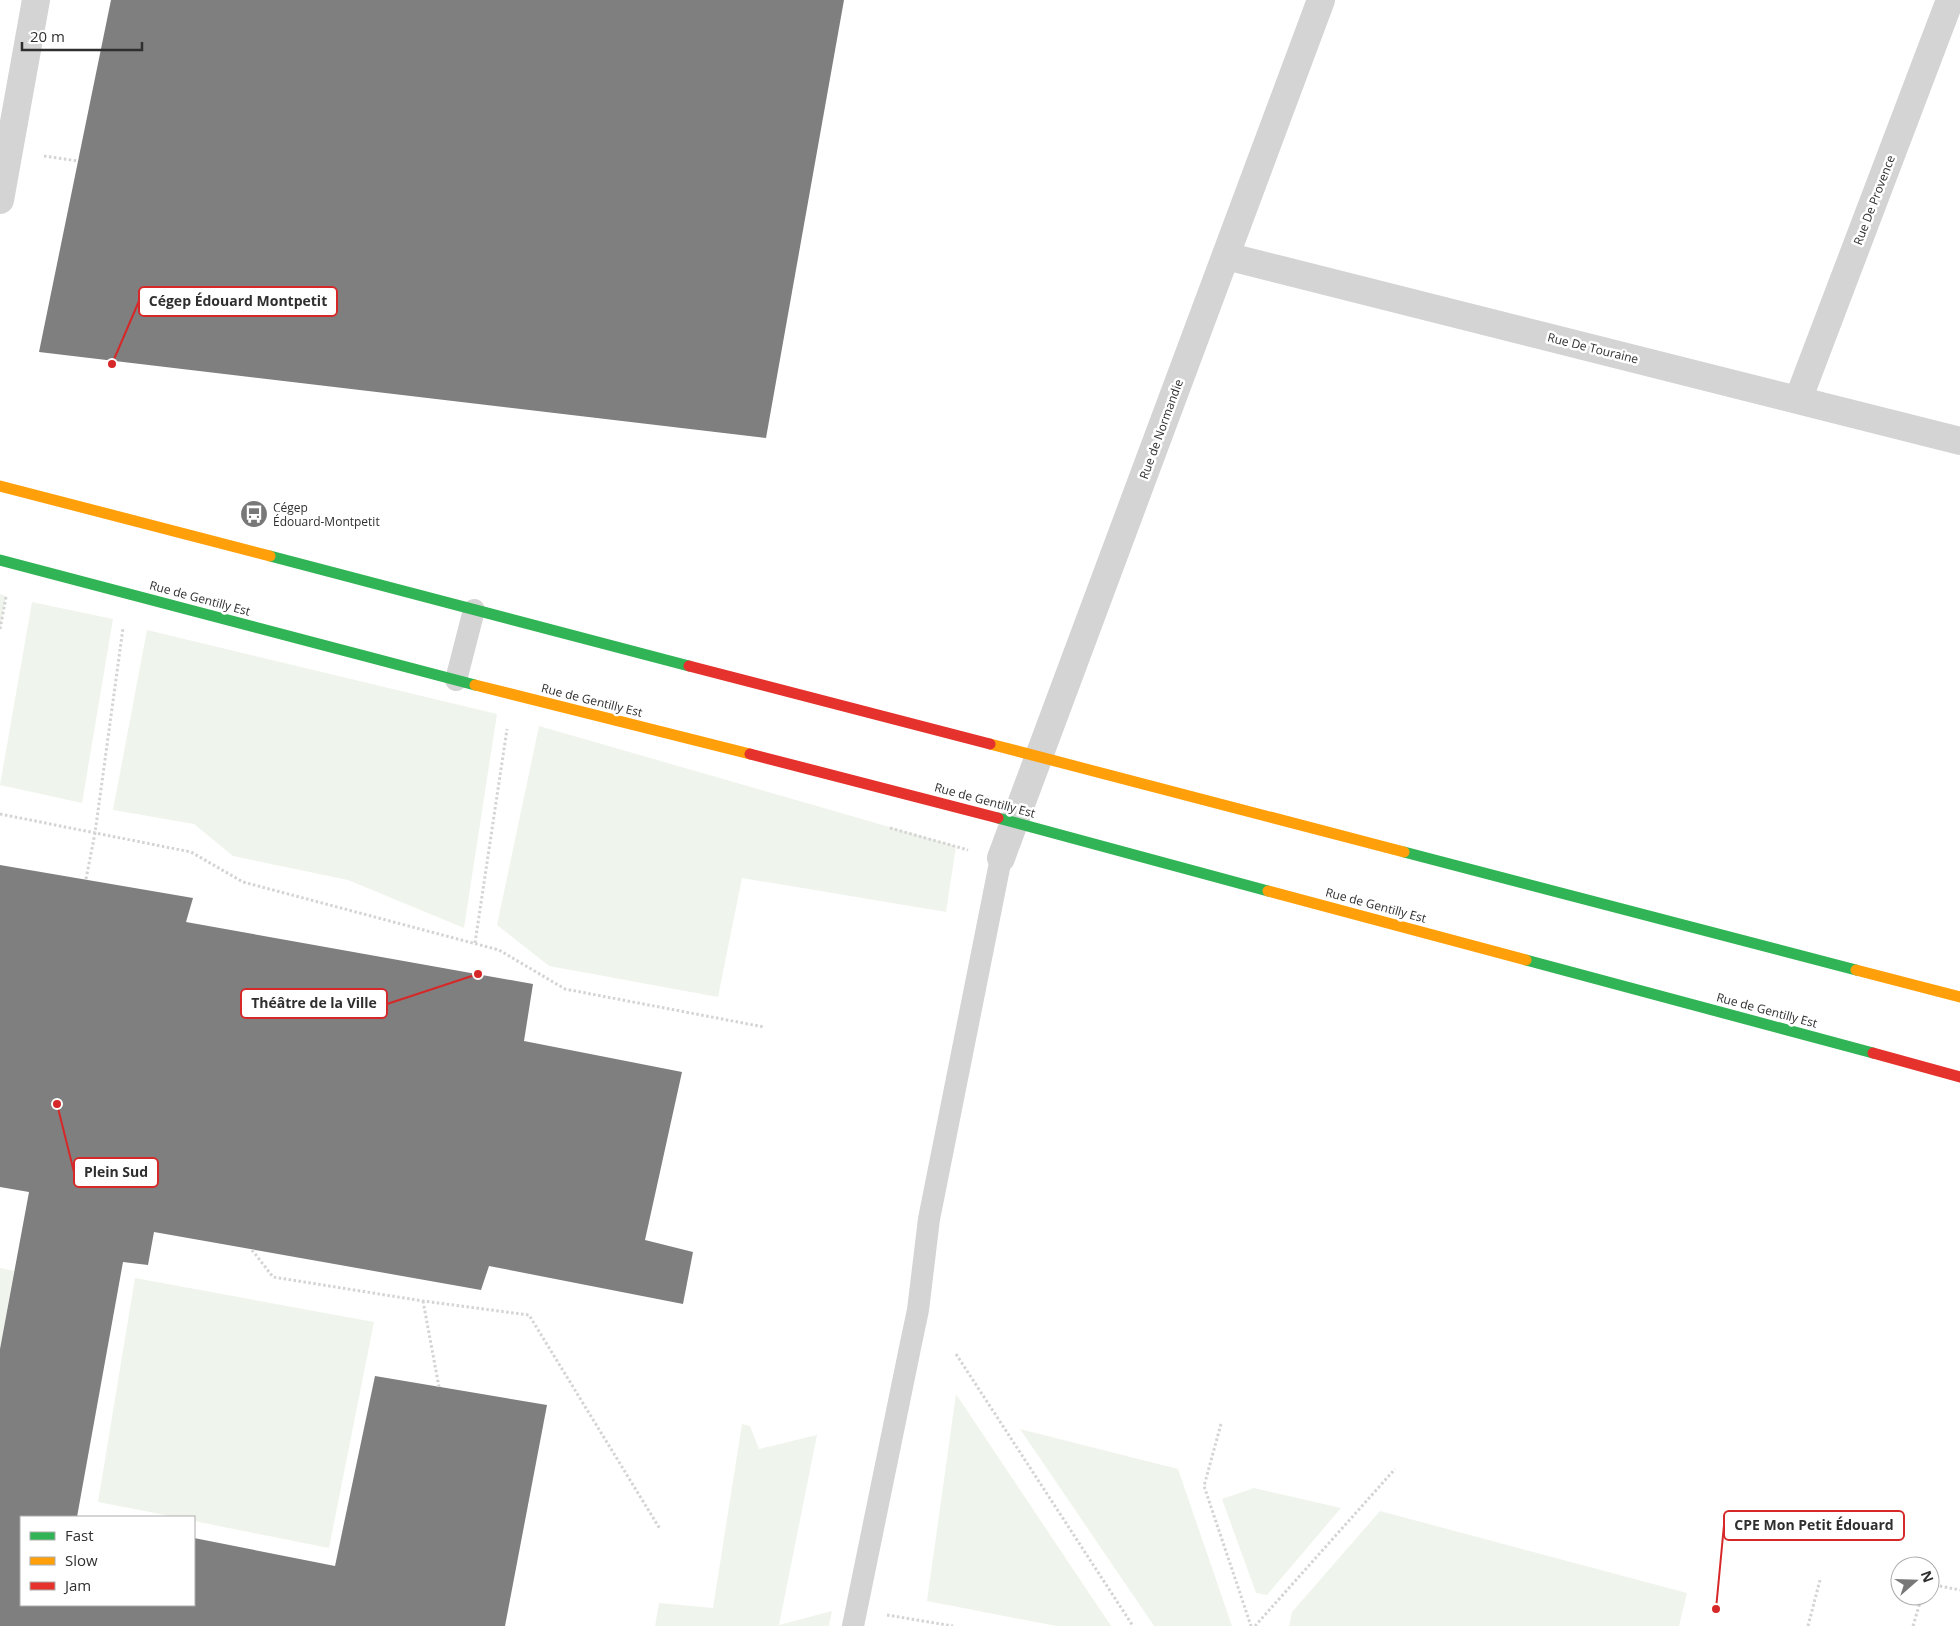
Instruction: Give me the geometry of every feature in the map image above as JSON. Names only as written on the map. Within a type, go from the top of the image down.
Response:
[{"type":"street","points":[[0,200],[36,0]]},
{"type":"street","name":"Rue de Normandie","points":[[1001,858],[1322,0]]},
{"type":"street","name":"Rue De Provence","points":[[1798,400],[1950,0]]},
{"type":"street","name":"Rue De Touraine","points":[[1226,256],[1960,441]]},
{"type":"street","points":[[0,486],[1960,997]]},
{"type":"street","name":"Rue de Gentilly Est","points":[[0,560],[456,680],[1014,822],[1960,1077]]},
{"type":"lane","points":[[456,680],[474,610]]},
{"type":"lane","points":[[855,1618],[912,1343],[929,1219],[1001,858]]},
{"type":"path","points":[[0,629],[6,596]]},
{"type":"path","points":[[86,879],[95,832],[123,625]]},
{"type":"path","points":[[475,943],[508,727]]},
{"type":"path","points":[[0,814],[192,852],[243,882],[499,950],[564,989],[764,1027]]},
{"type":"path","points":[[252,1250],[273,1277],[423,1301],[529,1315],[660,1529]]},
{"type":"path","points":[[423,1301],[439,1387]]},
{"type":"path","points":[[956,1354],[1133,1626]]},
{"type":"path","points":[[1220,1424],[1204,1486],[1253,1626],[1395,1469]]},
{"type":"path","points":[[1808,1626],[1820,1580]]},
{"type":"path","points":[[1940,1586],[1960,1590]]},
{"type":"path","points":[[1913,1626],[1919,1606]]},
{"type":"path","points":[[855,1618],[953,1626]]},
{"type":"shaded area","points":[[0,594],[6,596],[0,629]]},
{"type":"shaded area","points":[[32,602],[113,619],[82,803],[0,785]]},
{"type":"shaded area","points":[[147,630],[497,714],[464,928],[348,880],[233,856],[194,824],[113,810]]},
{"type":"shaded area","points":[[539,726],[956,846],[946,912],[742,878],[718,997],[549,966],[497,925]]},
{"type":"shaded area","points":[[0,1268],[14,1271],[0,1349]]},
{"type":"shaded area","points":[[135,1278],[374,1322],[329,1548],[195,1521],[195,1516],[170,1516],[98,1502]]},
{"type":"shaded area","points":[[956,1394],[1111,1626],[1056,1626],[927,1601]]},
{"type":"shaded area","points":[[742,1424],[750,1426],[759,1449],[817,1435],[779,1625],[832,1611],[829,1626],[655,1626],[659,1603],[713,1608]]},
{"type":"shaded area","points":[[1020,1429],[1178,1469],[1232,1626],[1154,1626]]},
{"type":"shaded area","points":[[1254,1488],[1341,1508],[1267,1595],[1256,1593],[1222,1499]]},
{"type":"shaded area","points":[[1380,1511],[1687,1593],[1679,1626],[1289,1626],[1292,1612]]},
{"type":"building","points":[[111,0],[844,0],[766,438],[39,352]]},
{"type":"building","points":[[0,865],[193,898],[186,922],[533,984],[524,1041],[682,1072],[645,1240],[693,1252],[683,1304],[489,1266],[481,1290],[154,1232],[148,1265],[123,1262],[77,1516],[20,1516],[20,1606],[195,1606],[195,1538],[335,1566],[375,1376],[547,1405],[505,1626],[0,1626],[0,1349],[29,1192],[0,1187]]},
{"type":"traffic: fast","points":[[270,556],[689,666]]},
{"type":"traffic: fast","points":[[0,560],[475,685]]},
{"type":"traffic: fast","points":[[998,818],[1268,891]]},
{"type":"traffic: fast","points":[[1404,852],[1856,970]]},
{"type":"traffic: fast","points":[[1526,960],[1873,1053]]},
{"type":"traffic: slow","points":[[0,486],[270,556]]},
{"type":"traffic: slow","points":[[475,685],[750,754]]},
{"type":"traffic: slow","points":[[990,744],[1404,852]]},
{"type":"traffic: slow","points":[[1268,891],[1526,960]]},
{"type":"traffic: slow","points":[[1856,970],[1960,997]]},
{"type":"traffic: jam","points":[[689,666],[990,744]]},
{"type":"traffic: jam","points":[[750,754],[998,818]]},
{"type":"traffic: jam","points":[[1873,1053],[1960,1077]]},
{"type":"place","name":"Cégep Édouard Montpetit","points":[[112,364]]},
{"type":"place","name":"Cégep Édouard-Montpetit","points":[[254,514]]},
{"type":"place","name":"Théâtre de la Ville","points":[[478,974]]},
{"type":"place","name":"Plein Sud","points":[[57,1104]]},
{"type":"place","name":"CPE Mon Petit Édouard","points":[[1716,1609]]}]
